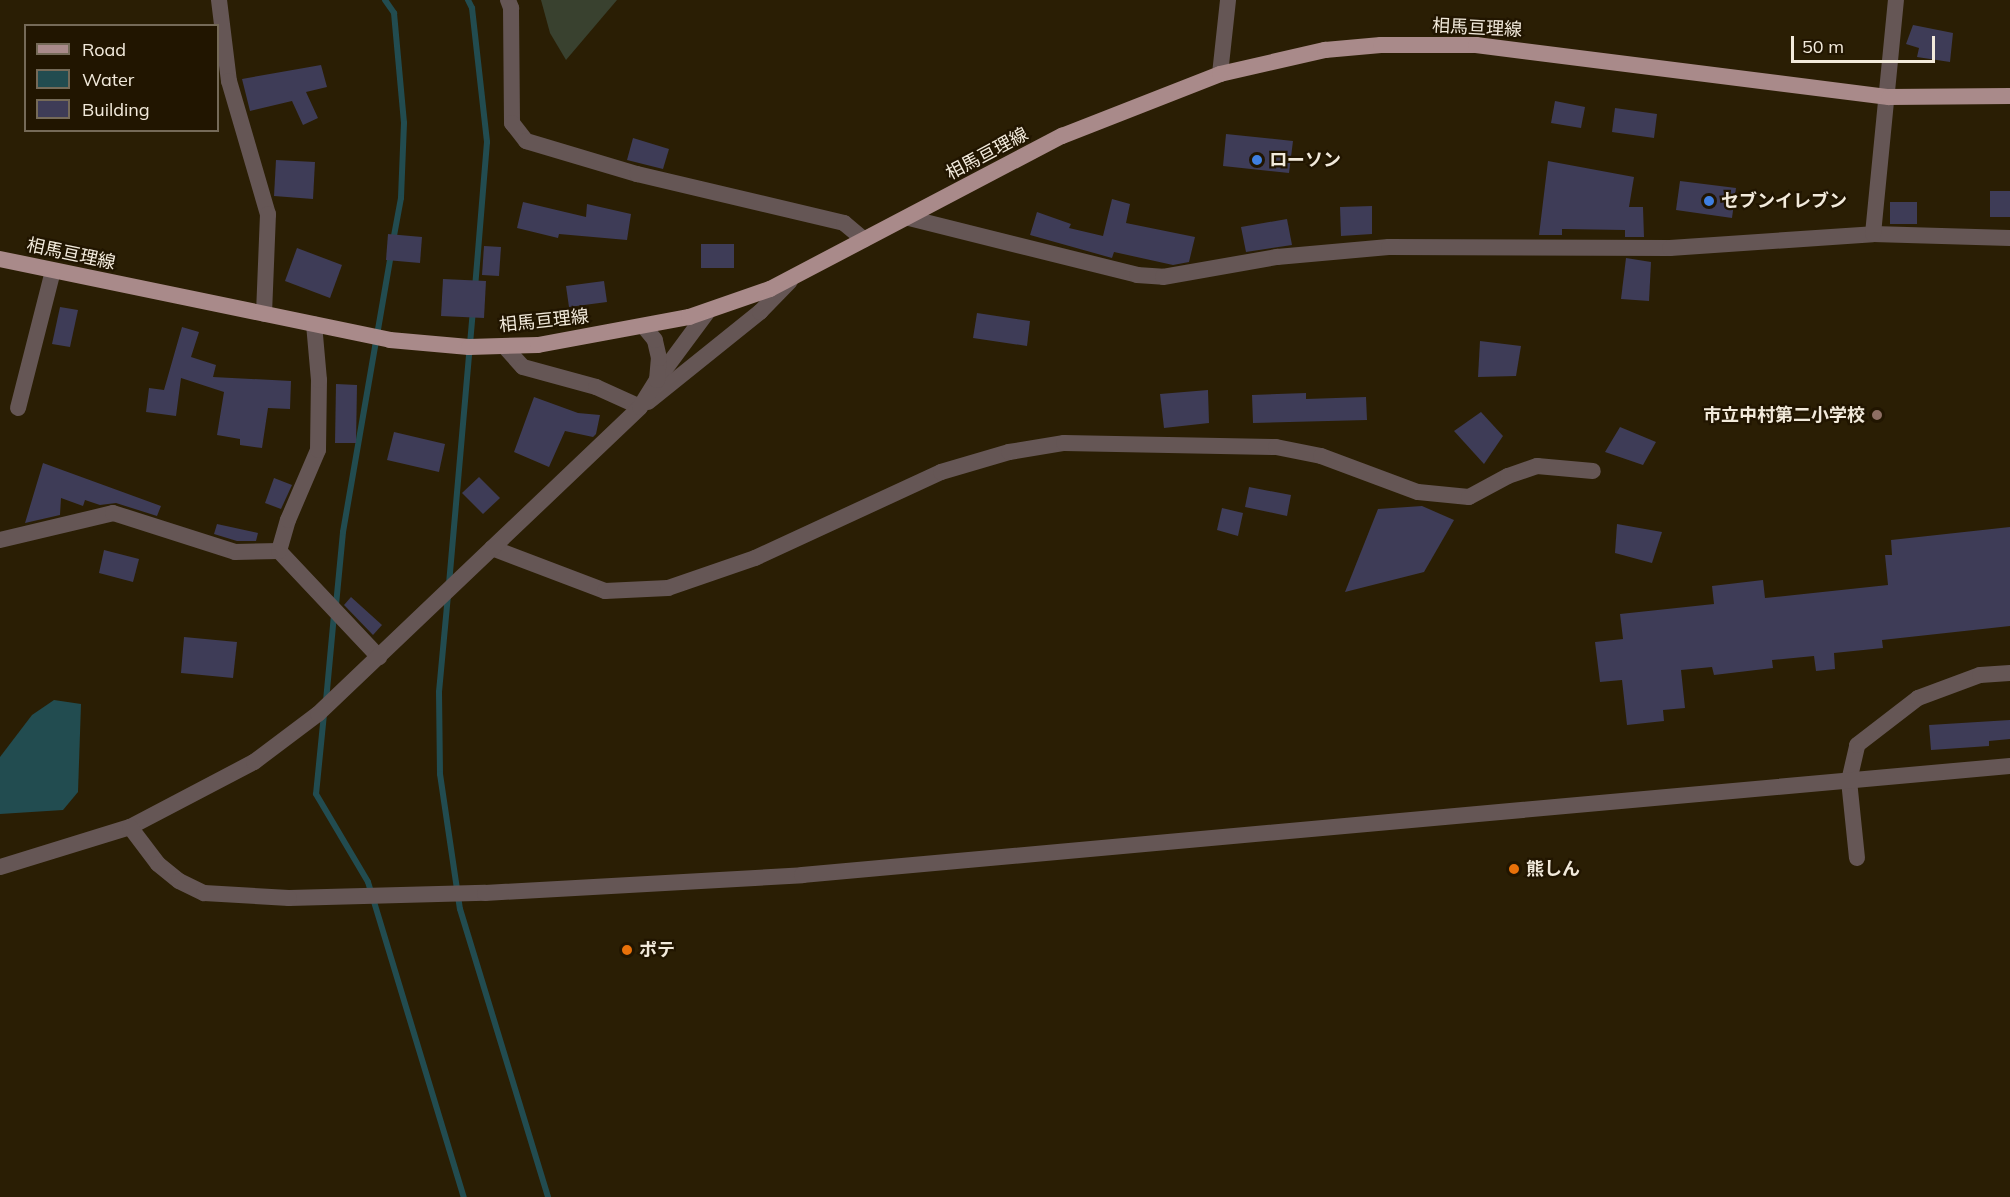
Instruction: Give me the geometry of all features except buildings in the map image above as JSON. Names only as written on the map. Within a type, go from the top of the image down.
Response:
[{"type":"main road","name":"相馬亘理線","points":[[0,259],[390,340],[504,346],[538,345],[644,327],[708,311],[795,276],[1062,136],[1220,74],[1325,50],[1381,45],[1476,45],[1889,97],[2010,96]]},
{"type":"street","points":[[219,0],[228,81],[268,214],[264,314]]},
{"type":"street","points":[[508,0],[511,8],[512,123],[526,141],[637,174],[844,223],[864,240]]},
{"type":"street","points":[[1220,74],[1228,0]]},
{"type":"street","points":[[1873,234],[1889,97],[1896,0]]},
{"type":"street","points":[[909,218],[1137,275],[1163,277],[1278,257],[1389,247],[1670,248],[1873,234],[2010,238]]},
{"type":"street","points":[[18,408],[53,271]]},
{"type":"street","points":[[0,867],[130,827],[254,762],[318,714],[640,408],[760,312],[795,276]]},
{"type":"street","points":[[640,408],[657,380],[708,311]]},
{"type":"street","points":[[279,550],[318,450],[319,380],[314,324]]},
{"type":"street","points":[[644,327],[655,340],[657,380]]},
{"type":"street","points":[[504,346],[523,367],[596,387],[640,408]]},
{"type":"street","points":[[492,548],[605,591],[668,588],[755,558],[941,472],[1010,452],[1064,443],[1207,449],[1276,447],[1331,459],[1418,492],[1468,497],[1508,476],[1537,466],[1593,471]]},
{"type":"street","points":[[0,540],[113,513],[235,552],[279,550],[379,657]]},
{"type":"street","points":[[1857,858],[1849,781],[1857,745],[1918,698],[1980,675],[2010,673]]},
{"type":"street","points":[[130,827],[158,864],[178,881],[204,893],[289,898],[485,893],[802,875],[2010,766]]},
{"type":"green space","points":[[541,0],[617,0],[566,60],[550,33]]},
{"type":"water","points":[[54,700],[81,704],[78,792],[63,810],[0,814],[0,757],[32,715]]},
{"type":"waterway","points":[[385,0],[394,13],[404,123],[401,198],[393,241]]},
{"type":"waterway","points":[[468,0],[472,8],[487,142],[475,289]]},
{"type":"waterway","points":[[336,605],[343,532],[391,254]]},
{"type":"waterway","points":[[449,584],[473,311]]},
{"type":"waterway","points":[[448,595],[439,692],[440,774],[460,909],[548,1197]]},
{"type":"waterway","points":[[326,701],[334,615]]},
{"type":"waterway","points":[[324,714],[316,794],[368,882],[464,1197]]},
{"type":"place","name":"ローソン","points":[[1257,160]]},
{"type":"place","name":"セブンイレブン","points":[[1709,201]]},
{"type":"place","name":"市立中村第二小学校","points":[[1877,415]]},
{"type":"place","name":"熊しん","points":[[1514,869]]},
{"type":"place","name":"ポテ","points":[[627,950]]}]
